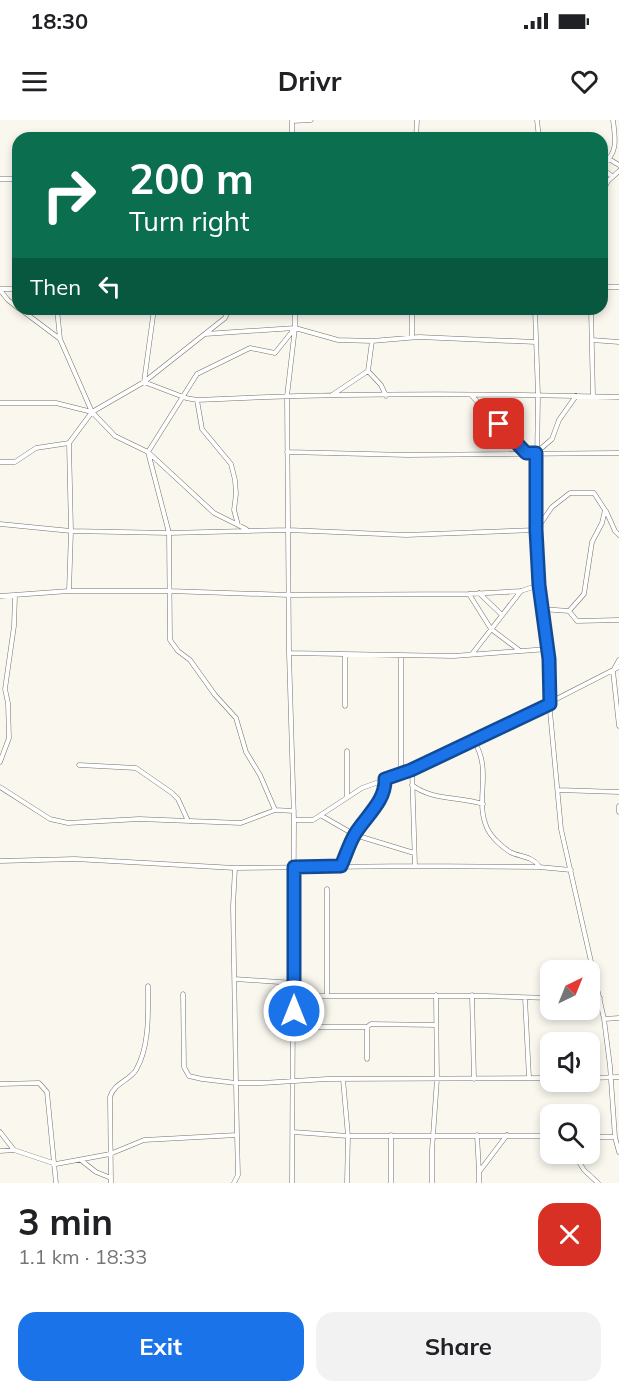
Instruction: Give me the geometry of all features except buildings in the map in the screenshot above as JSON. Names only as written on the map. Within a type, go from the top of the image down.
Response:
[{"type":"street","points":[[292,120],[311,120]]},
{"type":"street","points":[[613,120],[616,144],[609,159],[619,165]]},
{"type":"street","points":[[608,182],[619,171]]},
{"type":"street","points":[[608,173],[612,176]]},
{"type":"street","points":[[613,287],[619,282]]},
{"type":"street","points":[[608,287],[619,287]]},
{"type":"street","points":[[0,289],[12,303]]},
{"type":"street","points":[[28,315],[60,339]]},
{"type":"street","points":[[58,315],[60,339],[92,412],[116,436],[148,452],[214,513],[248,530]]},
{"type":"street","points":[[144,382],[153,315]]},
{"type":"street","points":[[69,591],[71,531],[69,443],[92,412],[144,382],[226,315]]},
{"type":"street","points":[[292,1183],[294,811],[289,653],[287,396],[295,315]]},
{"type":"street","points":[[412,315],[412,337]]},
{"type":"street","points":[[535,315],[538,395],[536,530],[539,585],[548,649],[550,704],[561,829],[590,960]]},
{"type":"street","points":[[591,315],[593,396]]},
{"type":"street","points":[[204,334],[295,328],[338,340],[412,337],[536,342]]},
{"type":"street","points":[[275,810],[260,775],[246,752],[236,718],[215,695],[190,660],[178,651],[170,640],[169,533],[148,452],[197,374],[250,348],[276,353],[295,328]]},
{"type":"street","points":[[331,396],[368,371],[372,340]]},
{"type":"street","points":[[592,340],[619,342]]},
{"type":"street","points":[[368,371],[381,385],[386,396]]},
{"type":"street","points":[[144,382],[197,400],[287,396],[619,397]]},
{"type":"street","points":[[472,395],[526,453]]},
{"type":"street","points":[[536,453],[552,440],[559,420],[576,396]]},
{"type":"street","points":[[197,400],[202,429],[231,464],[236,494],[234,510],[238,525]]},
{"type":"street","points":[[0,403],[56,403],[92,412]]},
{"type":"street","points":[[0,462],[15,462],[36,448],[69,443]]},
{"type":"street","points":[[287,452],[408,455],[619,453]]},
{"type":"street","points":[[536,530],[552,507],[570,493],[594,493],[619,535]]},
{"type":"street","points":[[568,611],[584,594],[592,542],[602,523],[605,510]]},
{"type":"street","points":[[0,524],[71,531],[169,533],[288,530],[406,535],[536,530]]},
{"type":"street","points":[[0,596],[69,591],[169,591],[289,595],[468,594],[521,591],[539,585]]},
{"type":"street","points":[[472,654],[521,591]]},
{"type":"street","points":[[479,593],[502,615]]},
{"type":"street","points":[[468,594],[491,629],[520,651]]},
{"type":"street","points":[[0,762],[9,738],[8,703],[5,689],[14,626],[15,596]]},
{"type":"street","points":[[542,609],[568,611],[577,621],[619,620]]},
{"type":"street","points":[[289,653],[454,656],[548,649]]},
{"type":"street","points":[[345,655],[345,706]]},
{"type":"street","points":[[401,656],[401,773]]},
{"type":"street","points":[[619,660],[613,671],[619,726]]},
{"type":"street","points":[[294,820],[309,821],[322,816],[362,788],[411,770],[474,741],[619,667]]},
{"type":"street","points":[[474,741],[481,752],[484,765],[483,804],[488,831],[509,851],[533,860],[539,867]]},
{"type":"street","points":[[346,751],[347,798]]},
{"type":"street","points":[[79,765],[136,768],[178,799],[188,821]]},
{"type":"street","points":[[411,770],[415,866]]},
{"type":"street","points":[[341,866],[355,835],[379,802],[385,790],[385,779]]},
{"type":"street","points":[[412,785],[428,795],[469,799],[483,804]]},
{"type":"street","points":[[0,787],[50,819],[68,823],[139,819],[241,822],[275,810],[294,811]]},
{"type":"street","points":[[558,790],[619,792]]},
{"type":"street","points":[[619,806],[619,812]]},
{"type":"street","points":[[322,816],[355,835],[414,853]]},
{"type":"street","points":[[0,861],[75,859],[235,868],[415,866],[539,867],[571,870]]},
{"type":"street","points":[[234,1183],[238,1175],[233,906],[235,868]]},
{"type":"street","points":[[327,889],[327,996]]},
{"type":"street","points":[[235,979],[294,983]]},
{"type":"street","points":[[111,1180],[111,1093],[118,1084],[134,1072],[144,1047],[148,1021],[148,986]]},
{"type":"street","points":[[183,994],[184,1067],[189,1076],[236,1083],[343,1079],[540,1078]]},
{"type":"street","points":[[294,996],[436,995],[540,998]]},
{"type":"street","points":[[432,1183],[437,1079],[436,995]]},
{"type":"street","points":[[472,996],[474,1079]]},
{"type":"street","points":[[525,998],[529,1078]]},
{"type":"street","points":[[600,998],[616,1122],[615,1137],[619,1152]]},
{"type":"street","points":[[604,1019],[619,1018]]},
{"type":"street","points":[[294,1027],[367,1027],[371,1024],[436,1025]]},
{"type":"street","points":[[367,1027],[367,1059]]},
{"type":"street","points":[[600,1078],[619,1077]]},
{"type":"street","points":[[343,1079],[348,1136],[348,1183]]},
{"type":"street","points":[[0,1084],[39,1083],[45,1088],[56,1164],[56,1183]]},
{"type":"street","points":[[0,1132],[14,1150]]},
{"type":"street","points":[[293,1132],[348,1136],[540,1136]]},
{"type":"street","points":[[0,1151],[14,1150],[56,1164],[110,1154],[144,1140],[237,1135]]},
{"type":"street","points":[[391,1135],[392,1183]]},
{"type":"street","points":[[477,1135],[479,1183]]},
{"type":"street","points":[[479,1172],[507,1135]]},
{"type":"street","points":[[600,1137],[615,1137]]},
{"type":"street","points":[[82,1161],[111,1180]]},
{"type":"street","points":[[580,1164],[598,1183]]},
{"type":"route","points":[[294,1011],[294,867],[341,866],[355,835],[379,802],[385,790],[385,779],[411,770],[550,704],[549,659],[539,585],[536,453],[526,453],[499,424]]}]
